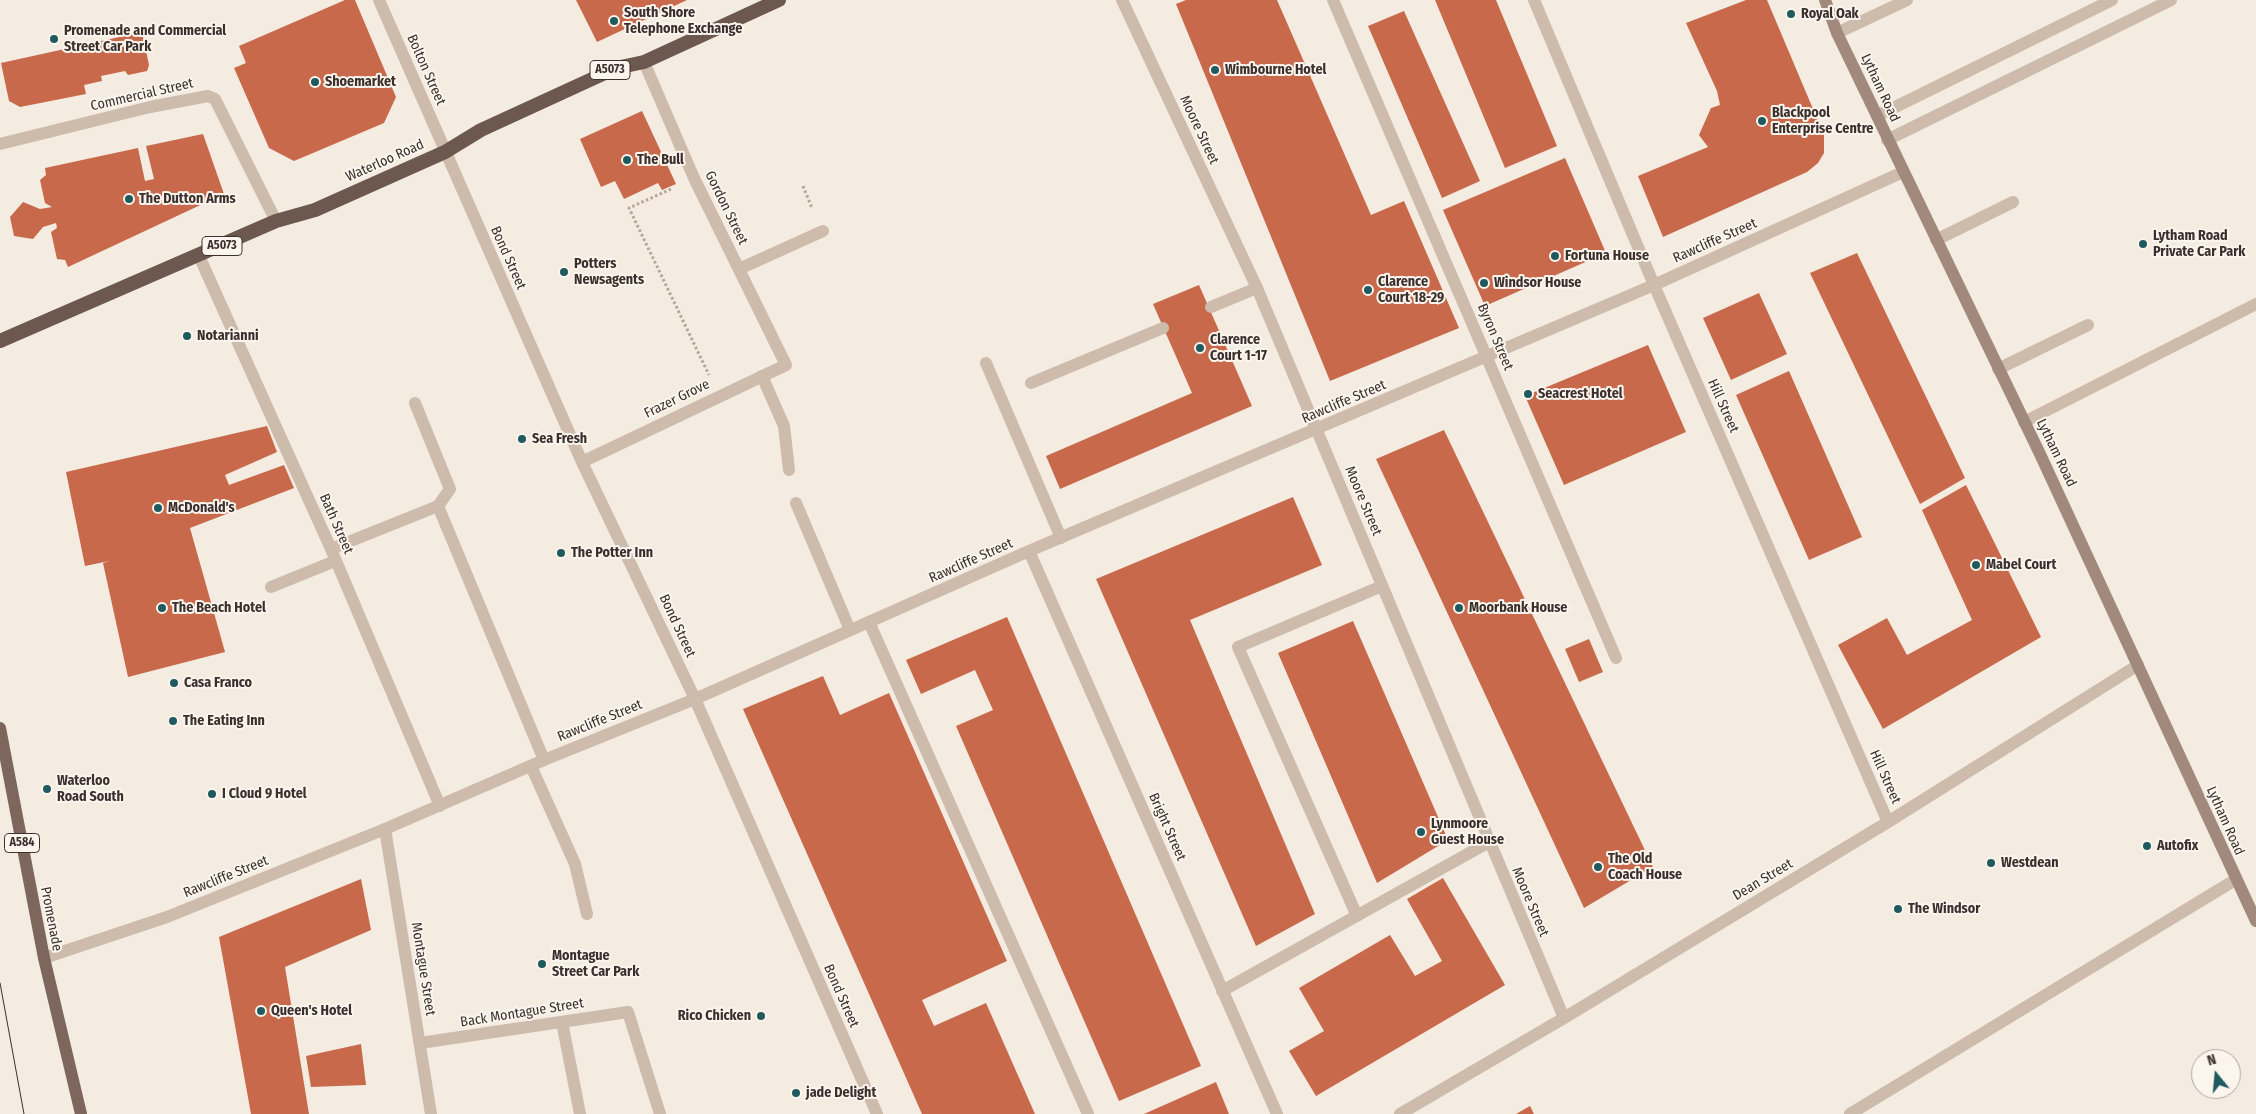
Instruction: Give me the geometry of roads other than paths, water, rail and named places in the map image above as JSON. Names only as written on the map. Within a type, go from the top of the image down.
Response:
[{"type":"highway","name":"Waterloo Road","points":[[0,341],[276,221],[315,210],[445,152],[481,130],[616,68],[644,62],[779,0]]},
{"type":"main road","name":"Lytham Road","points":[[1825,0],[1837,33],[2024,422],[2138,665],[2235,880],[2256,921]]},
{"type":"main road","name":"Promenade","points":[[0,728],[44,958],[81,1114]]},
{"type":"street","name":"Bolton Street","points":[[379,0],[445,152]]},
{"type":"street","name":"Moore Street","points":[[1122,0],[1257,288],[1564,1018]]},
{"type":"street","name":"Byron Street","points":[[1333,0],[1616,658]]},
{"type":"street","name":"Hill Street","points":[[1534,0],[1654,285],[1888,822]]},
{"type":"street","points":[[1837,33],[1907,0]]},
{"type":"street","points":[[1877,116],[2112,0]]},
{"type":"street","points":[[1888,140],[2171,0]]},
{"type":"street","name":"Gordon Street","points":[[644,62],[694,178],[786,365]]},
{"type":"street","name":"Commercial Street","points":[[0,144],[150,107],[208,96],[216,99],[276,221]]},
{"type":"street","name":"Bond Street","points":[[445,152],[582,462],[694,698],[877,1114]]},
{"type":"street","name":"Rawcliffe Street","points":[[44,958],[167,917],[440,806],[544,760],[694,698],[1029,551],[1654,285],[1903,172]]},
{"type":"street","points":[[1936,240],[2013,202]]},
{"type":"street","points":[[739,269],[823,231]]},
{"type":"street","name":"Bath Street","points":[[199,256],[333,555],[440,806]]},
{"type":"street","points":[[1211,307],[1257,288]]},
{"type":"street","points":[[2024,422],[2256,304]]},
{"type":"street","points":[[1998,369],[2088,325]]},
{"type":"street","points":[[1030,383],[1163,328]]},
{"type":"street","points":[[986,364],[1061,538]]},
{"type":"street","name":"Frazer Grove","points":[[582,462],[786,365]]},
{"type":"street","points":[[762,376],[784,426],[789,470]]},
{"type":"street","points":[[272,587],[333,555],[438,506],[450,489],[415,403]]},
{"type":"street","points":[[796,503],[850,630]]},
{"type":"street","points":[[438,506],[544,760]]},
{"type":"street","name":"Bright Street","points":[[1029,551],[1277,1114]]},
{"type":"street","points":[[1357,916],[1238,647],[1382,586]]},
{"type":"street","points":[[869,622],[1088,1114]]},
{"type":"street","name":"Dean Street","points":[[1400,1114],[1564,1018],[1888,822],[2138,665]]},
{"type":"street","points":[[531,766],[575,864],[588,914]]},
{"type":"street","name":"Montague Street","points":[[385,829],[431,1114]]},
{"type":"street","points":[[1222,991],[1489,842]]},
{"type":"street","points":[[1850,1114],[2235,880]]},
{"type":"street","name":"Back Montague Street","points":[[420,1043],[628,1012],[660,1114]]},
{"type":"street","points":[[562,1022],[580,1114]]},
{"type":"tram line","points":[[0,983],[24,1114]]},
{"type":"place","name":"Royal Oak","points":[[1791,14]]},
{"type":"place","name":"South Shore Telephone Exchange","points":[[614,21]]},
{"type":"place","name":"Promenade and Commercial Street Car Park","points":[[54,39]]},
{"type":"place","name":"Wimbourne Hotel","points":[[1215,70]]},
{"type":"place","name":"Shoemarket","points":[[315,82]]},
{"type":"place","name":"Blackpool Enterprise Centre","points":[[1762,121]]},
{"type":"place","name":"The Bull","points":[[627,160]]},
{"type":"place","name":"The Dutton Arms","points":[[129,199]]},
{"type":"place","name":"Lytham Road Private Car Park","points":[[2143,244]]},
{"type":"place","name":"Fortuna House","points":[[1555,256]]},
{"type":"place","name":"Potters Newsagents","points":[[564,272]]},
{"type":"place","name":"Windsor House","points":[[1484,283]]},
{"type":"place","name":"Clarence Court 18-29","points":[[1368,290]]},
{"type":"place","name":"Notarianni","points":[[187,336]]},
{"type":"place","name":"Clarence Court 1-17","points":[[1200,348]]},
{"type":"place","name":"Seacrest Hotel","points":[[1528,394]]},
{"type":"place","name":"Sea Fresh","points":[[522,439]]},
{"type":"place","name":"McDonald's","points":[[158,508]]},
{"type":"place","name":"The Potter Inn","points":[[561,553]]},
{"type":"place","name":"Mabel Court","points":[[1976,565]]},
{"type":"place","name":"The Beach Hotel","points":[[162,608]]},
{"type":"place","name":"Moorbank House","points":[[1459,608]]},
{"type":"place","name":"Casa Franco","points":[[174,683]]},
{"type":"place","name":"The Eating Inn","points":[[173,721]]},
{"type":"place","name":"Waterloo Road South","points":[[47,789]]},
{"type":"place","name":"I Cloud 9 Hotel","points":[[212,794]]},
{"type":"place","name":"Lynmoore Guest House","points":[[1421,832]]},
{"type":"place","name":"Autofix","points":[[2147,846]]},
{"type":"place","name":"Westdean","points":[[1991,863]]},
{"type":"place","name":"The Old Coach House","points":[[1598,867]]},
{"type":"place","name":"The Windsor","points":[[1898,909]]},
{"type":"place","name":"Montague Street Car Park","points":[[542,964]]},
{"type":"place","name":"Queen's Hotel","points":[[261,1011]]},
{"type":"place","name":"Rico Chicken","points":[[761,1016]]},
{"type":"place","name":"jade Delight","points":[[796,1093]]}]
